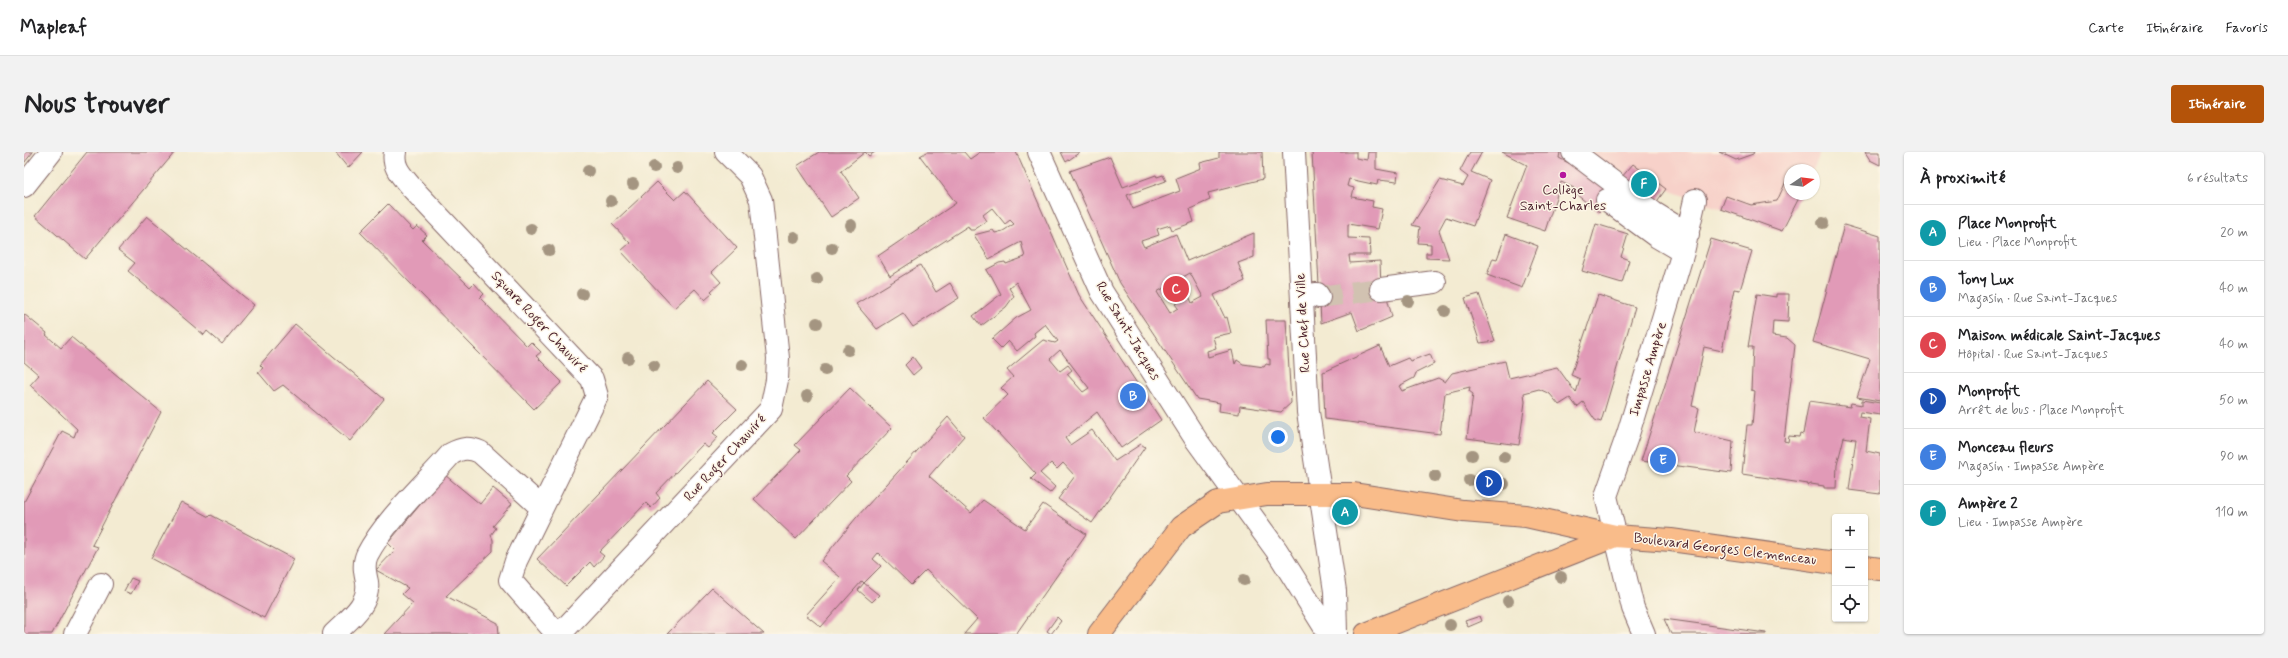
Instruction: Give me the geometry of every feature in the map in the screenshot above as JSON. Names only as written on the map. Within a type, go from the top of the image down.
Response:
[{"type":"main road","name":"Boulevard Georges Clemenceau","points":[[1099,634],[1181,527],[1218,502],[1238,497],[1267,494],[1354,494],[1463,510],[1526,516],[1615,536],[1671,540],[1832,563]]},
{"type":"main road","points":[[1366,634],[1615,536]]},
{"type":"main road","points":[[1868,567],[1880,569]]},
{"type":"street","points":[[24,186],[51,152]]},
{"type":"street","name":"Square Roger Chauviré","points":[[395,152],[394,160],[396,167],[411,187],[592,379],[597,396],[516,561],[510,580],[558,634]]},
{"type":"street","name":"Rue Roger Chauviré","points":[[558,634],[771,408],[777,380],[778,358],[761,200],[750,176],[726,152]]},
{"type":"street","name":"Rue Saint-Jacques","points":[[1039,152],[1102,292],[1197,441],[1277,551],[1329,634]]},
{"type":"street","name":"Rue Chef de Ville","points":[[1294,152],[1310,297],[1308,412],[1335,591],[1336,634]]},
{"type":"street","points":[[1573,152],[1654,213],[1686,243]]},
{"type":"street","points":[[1608,200],[1656,236],[1686,243]]},
{"type":"street","name":"Impasse Ampère","points":[[1644,634],[1633,608],[1606,496],[1628,434],[1686,243],[1696,200]]},
{"type":"street","points":[[1381,289],[1434,282]]},
{"type":"street","points":[[334,634],[362,607],[367,594],[364,571],[366,557],[379,535],[456,451],[461,448],[470,448],[480,452],[542,508]]},
{"type":"street","points":[[76,634],[101,584]]},
{"type":"shaded area","points":[[1502,152],[1821,152],[1816,164],[1784,164],[1784,200],[1798,200],[1782,231],[1666,189],[1633,164],[1625,174],[1619,169],[1614,174],[1574,188]]},
{"type":"building","points":[[24,152],[33,152],[24,163]]},
{"type":"building","points":[[87,152],[175,152],[85,259],[35,216]]},
{"type":"building","points":[[335,152],[363,152],[348,168]]},
{"type":"building","points":[[819,152],[865,152],[841,171],[859,198],[831,217],[797,166]]},
{"type":"building","points":[[865,152],[875,152],[869,156]]},
{"type":"building","points":[[927,152],[964,152],[970,159],[980,152],[1016,152],[1079,295],[1161,420],[1121,448],[1097,412],[1065,438],[1070,445],[1092,430],[1115,461],[1141,444],[1145,447],[1092,523],[1058,499],[1075,476],[1063,463],[1057,469],[1051,463],[1040,473],[1055,487],[1050,493],[1031,479],[1036,474],[984,418],[1008,395],[1001,388],[1013,377],[1007,370],[1043,340],[1055,343],[1058,341],[1045,324],[1034,333],[1035,336],[1017,351],[1008,341],[1001,348],[992,339],[1016,318],[1031,310],[1016,282],[1009,288],[1014,296],[1006,307],[981,326],[973,316],[1001,294],[991,275],[989,275],[986,270],[999,263],[1005,262],[1006,264],[1025,257],[1021,242],[989,259],[974,235],[993,230],[995,233],[1003,231],[1014,224],[1010,220],[1005,224],[992,208],[983,215],[987,221],[974,230],[970,230],[968,226],[890,276],[878,256],[956,203],[920,156]],"holes":[[[1060,350],[1089,388],[1083,392],[1067,374],[1072,370],[1068,365],[1060,371],[1050,359]]]},
{"type":"building","points":[[1061,152],[1080,152],[1066,162]]},
{"type":"building","points":[[1219,152],[1262,152],[1263,179],[1208,193],[1210,200],[1190,209],[1194,222],[1172,230],[1170,225],[1157,229],[1159,235],[1141,241],[1144,247],[1176,234],[1187,261],[1254,233],[1254,257],[1238,263],[1245,281],[1214,295],[1225,318],[1227,317],[1231,333],[1213,337],[1216,348],[1207,351],[1208,357],[1232,350],[1235,364],[1237,360],[1243,364],[1264,367],[1266,364],[1270,365],[1270,359],[1268,359],[1266,320],[1286,320],[1291,403],[1281,412],[1240,406],[1239,414],[1219,411],[1220,403],[1197,399],[1120,283],[1070,171],[1110,157],[1123,187],[1156,175],[1157,177],[1163,175],[1166,181],[1127,195],[1133,209],[1180,191],[1176,178],[1201,168],[1200,163],[1219,158]],"holes":[[[1190,273],[1203,297],[1192,303],[1189,296],[1175,304],[1178,308],[1170,313],[1157,292]]]},
{"type":"building","points":[[1312,152],[1356,152],[1356,158],[1367,160],[1368,152],[1376,152],[1376,169],[1398,173],[1397,182],[1378,180],[1377,185],[1349,179],[1347,186],[1354,188],[1352,197],[1373,201],[1372,207],[1382,209],[1378,229],[1348,224],[1348,238],[1369,239],[1370,255],[1349,255],[1350,263],[1380,261],[1381,289],[1387,297],[1392,317],[1359,331],[1352,312],[1321,323]]},
{"type":"building","points":[[1470,152],[1482,152],[1471,172],[1490,180],[1473,226],[1446,217],[1439,230],[1449,259],[1426,258],[1426,253],[1431,253],[1431,244],[1418,243],[1420,227],[1412,225],[1440,180],[1463,186],[1468,177],[1460,171]]},
{"type":"building","points":[[1502,152],[1560,152],[1559,158],[1580,169],[1612,192],[1599,212],[1573,192],[1574,188],[1561,182],[1545,231],[1507,218],[1527,165]]},
{"type":"building","points":[[1719,152],[1754,152],[1753,154],[1736,160]]},
{"type":"building","points":[[1865,152],[1880,152],[1880,165],[1870,160]]},
{"type":"building","points":[[1633,164],[1666,189],[1655,204],[1621,178]]},
{"type":"building","points":[[657,182],[675,200],[685,191],[737,248],[712,272],[721,282],[711,291],[713,293],[705,300],[695,289],[674,308],[621,251],[630,243],[612,224]]},
{"type":"building","points":[[1784,186],[1784,200],[1798,200],[1782,231],[1721,209],[1726,196],[1751,205],[1777,201]]},
{"type":"building","points":[[388,204],[413,230],[417,226],[427,235],[422,240],[470,287],[474,283],[484,294],[480,298],[527,346],[531,342],[541,352],[536,356],[562,382],[534,409],[360,232]]},
{"type":"building","points":[[147,216],[254,305],[222,344],[207,331],[204,335],[128,271],[135,263],[118,250]]},
{"type":"building","points":[[1596,224],[1628,234],[1621,257],[1629,260],[1622,283],[1582,271]]},
{"type":"building","points":[[1844,225],[1880,236],[1880,401],[1857,397],[1870,359],[1813,342]]},
{"type":"building","points":[[1506,234],[1538,246],[1522,288],[1487,275],[1493,258],[1497,259]]},
{"type":"building","points":[[1711,239],[1752,251],[1740,290],[1734,289],[1722,351],[1704,347],[1692,406],[1699,408],[1694,432],[1733,441],[1731,473],[1641,461]]},
{"type":"building","points":[[920,265],[936,292],[950,283],[959,298],[913,327],[903,313],[877,329],[856,304]]},
{"type":"building","points":[[1479,294],[1495,341],[1480,343],[1465,298]]},
{"type":"building","points":[[1757,294],[1776,297],[1776,294],[1789,294],[1788,322],[1773,321],[1772,336],[1787,338],[1795,345],[1784,441],[1788,442],[1789,436],[1799,437],[1800,433],[1803,434],[1809,401],[1850,407],[1851,403],[1862,405],[1862,400],[1880,403],[1880,415],[1860,412],[1859,417],[1870,419],[1866,451],[1880,454],[1880,494],[1849,490],[1856,439],[1844,437],[1837,465],[1836,488],[1824,488],[1824,486],[1811,484],[1807,486],[1808,484],[1742,474],[1747,425],[1752,425],[1755,391],[1751,390],[1753,347],[1748,347]]},
{"type":"building","points":[[1598,295],[1635,307],[1601,422],[1595,420],[1583,402],[1577,407],[1570,398],[1559,405],[1550,394],[1539,389],[1524,393],[1525,402],[1519,445],[1467,438],[1473,394],[1469,391],[1470,387],[1445,393],[1440,434],[1325,419],[1323,372],[1380,346],[1389,366],[1408,358],[1410,361],[1430,354],[1434,364],[1416,373],[1414,378],[1399,386],[1402,391],[1438,378],[1445,382],[1452,373],[1505,361],[1509,378],[1557,367],[1576,393],[1580,379],[1571,375]]},
{"type":"building","points":[[24,314],[47,333],[46,335],[61,348],[71,337],[161,412],[92,545],[98,547],[52,634],[24,634],[24,502],[62,431],[74,437],[77,429],[30,385],[39,375],[24,362]]},
{"type":"building","points":[[295,324],[384,399],[350,441],[283,385],[274,391],[258,372],[263,368],[260,365]]},
{"type":"building","points":[[913,357],[921,368],[913,375],[905,365]]},
{"type":"building","points":[[707,381],[737,409],[713,433],[718,437],[708,448],[703,444],[656,493],[660,498],[651,508],[646,503],[599,552],[604,556],[594,567],[590,562],[566,586],[537,559]]},
{"type":"building","points":[[850,388],[892,428],[846,476],[851,481],[796,539],[754,499],[801,450],[795,445]]},
{"type":"building","points":[[948,417],[964,436],[929,476],[971,513],[983,500],[1025,529],[1043,504],[1086,534],[1016,634],[964,634],[977,619],[926,570],[911,585],[878,553],[873,559],[881,566],[864,583],[862,581],[821,627],[806,615],[840,577],[821,561],[856,518]]},
{"type":"building","points":[[445,475],[480,504],[493,488],[512,504],[493,526],[496,528],[491,535],[493,540],[493,551],[446,596],[498,623],[499,634],[384,634],[413,603],[402,594],[408,588],[376,570],[395,550],[388,543]]},
{"type":"building","points":[[1483,479],[1495,481],[1494,487],[1482,485]]},
{"type":"building","points":[[181,502],[209,517],[211,515],[294,559],[264,618],[151,558]]},
{"type":"building","points":[[131,578],[138,581],[131,594],[124,591]]},
{"type":"building","points":[[864,583],[879,595],[872,602],[858,590]]},
{"type":"building","points":[[712,588],[764,634],[667,634]]},
{"type":"building","points":[[1480,616],[1482,621],[1468,627],[1465,621]]},
{"type":"building","points":[[1057,617],[1061,621],[1051,634],[1047,631]]},
{"type":"building","points":[[1664,619],[1766,633],[1766,634],[1671,634]]},
{"type":"tunnel","points":[[1319,297],[1381,289]]},
{"type":"place","name":"Collège Saint-Charles","points":[[1563,175]]},
{"type":"place","name":"Ampère 2","points":[[1644,184]]},
{"type":"place","name":"Maison médicale Saint-Jacques","points":[[1176,289]]},
{"type":"place","name":"Tony Lux","points":[[1133,396]]},
{"type":"place","name":"Monceau fleurs","points":[[1663,460]]},
{"type":"place","name":"Monprofit","points":[[1489,483]]},
{"type":"place","name":"Place Monprofit","points":[[1345,512]]}]
